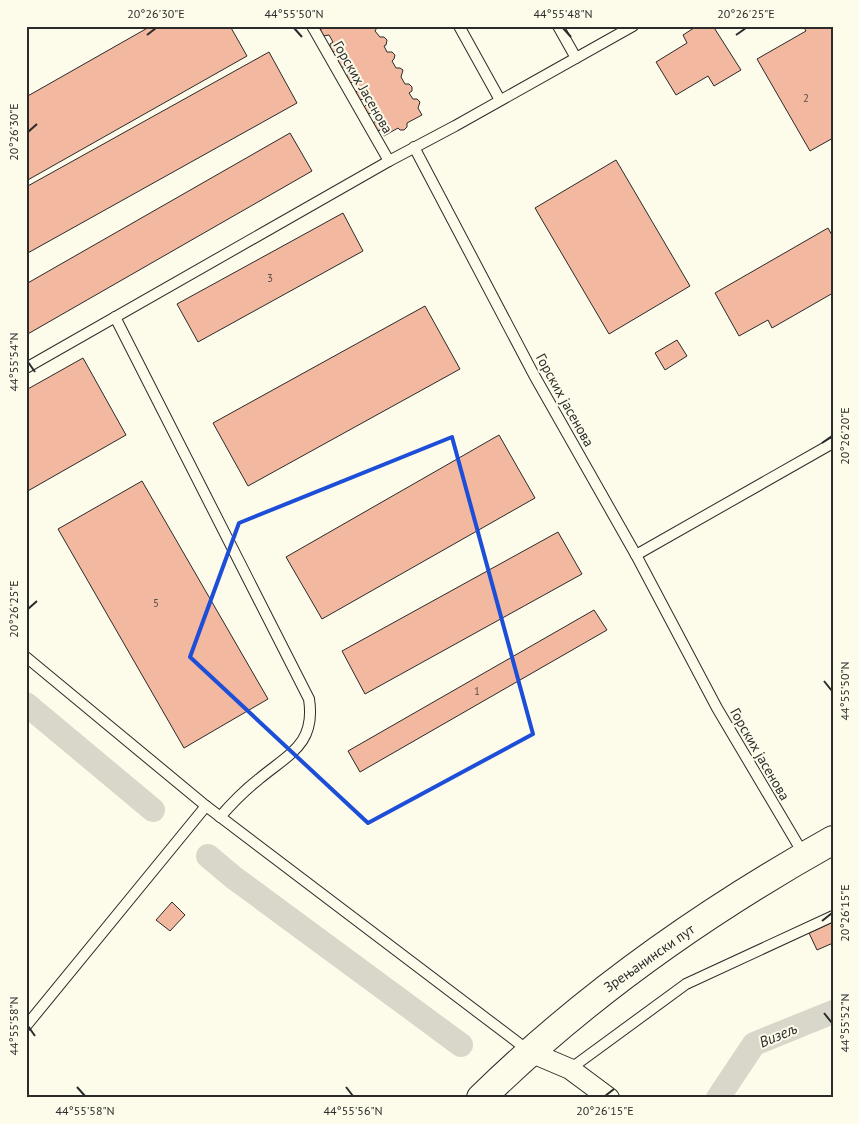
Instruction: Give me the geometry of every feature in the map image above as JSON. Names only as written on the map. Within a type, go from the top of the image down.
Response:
[{"type":"main road","name":"Зрењанински пут","points":[[481,1098],[590,1000],[647,958],[690,928],[804,856],[833,840]]},
{"type":"street","points":[[530,1052],[570,1069],[609,1098]]},
{"type":"lane","name":"Горских Јасенова","points":[[312,26],[389,161]]},
{"type":"lane","points":[[459,26],[500,100]]},
{"type":"lane","points":[[558,26],[576,58]]},
{"type":"lane","points":[[26,368],[389,161],[633,26]]},
{"type":"lane","name":"Горских јасенова","points":[[414,147],[534,375],[636,555],[717,708],[804,856]]},
{"type":"lane","points":[[115,317],[309,699],[311,719],[299,748],[258,779],[220,817]]},
{"type":"lane","points":[[636,555],[833,444]]},
{"type":"lane","points":[[26,658],[220,817],[530,1052]]},
{"type":"lane","points":[[26,1026],[206,806]]},
{"type":"lane","points":[[570,1069],[686,984],[833,916]]},
{"type":"highlighted area","points":[[452,437],[533,734],[368,823],[190,657],[239,523]]},
{"type":"building","points":[[151,26],[230,26],[247,56],[26,181],[26,97]]},
{"type":"building","points":[[324,26],[378,26],[375,31],[380,37],[384,37],[387,40],[384,46],[387,52],[392,52],[395,55],[392,61],[396,68],[403,70],[401,77],[405,84],[409,84],[412,87],[412,91],[409,93],[413,99],[417,99],[420,102],[418,108],[422,115],[407,123],[407,127],[404,130],[398,128],[384,136],[381,130],[376,131],[373,123],[376,121],[372,113],[366,114],[364,107],[367,104],[364,99],[358,100],[355,96],[359,89],[354,82],[348,83],[346,76],[350,73],[346,67],[338,65],[338,60],[341,58],[338,51],[332,52],[330,44],[333,42],[329,35],[323,36],[320,33]]},
{"type":"building","points":[[697,26],[713,26],[741,70],[714,86],[708,76],[676,95],[656,62],[687,43],[683,35]]},
{"type":"building","points":[[803,26],[833,26],[833,138],[810,151],[757,59],[806,31]]},
{"type":"building","points":[[269,52],[297,103],[26,254],[26,187]]},
{"type":"building","points":[[290,133],[312,171],[26,335],[26,284]]},
{"type":"building","points":[[616,160],[690,286],[609,334],[535,208]]},
{"type":"building","points":[[343,213],[363,251],[198,342],[177,304]]},
{"type":"building","points":[[828,228],[833,237],[833,293],[772,328],[768,320],[739,336],[715,293]]},
{"type":"building","points":[[425,306],[460,369],[248,486],[213,423]]},
{"type":"building","points":[[677,340],[687,356],[665,370],[655,353]]},
{"type":"building","points":[[83,358],[126,435],[26,492],[26,390]]},
{"type":"building","points":[[499,435],[535,498],[322,619],[286,557]]},
{"type":"building","points":[[142,481],[268,699],[184,748],[58,529]]},
{"type":"building","points":[[558,532],[582,574],[365,694],[342,651]]},
{"type":"building","points":[[594,610],[607,630],[360,772],[348,751]]},
{"type":"building","points":[[172,902],[185,915],[170,931],[156,920]]},
{"type":"building","points":[[833,922],[833,943],[817,950],[809,933]]},
{"type":"waterway","points":[[26,704],[153,810]]},
{"type":"waterway","points":[[208,856],[233,877],[461,1045]]},
{"type":"waterway","name":"Визељ","points":[[718,1098],[754,1044],[833,1012]]}]
